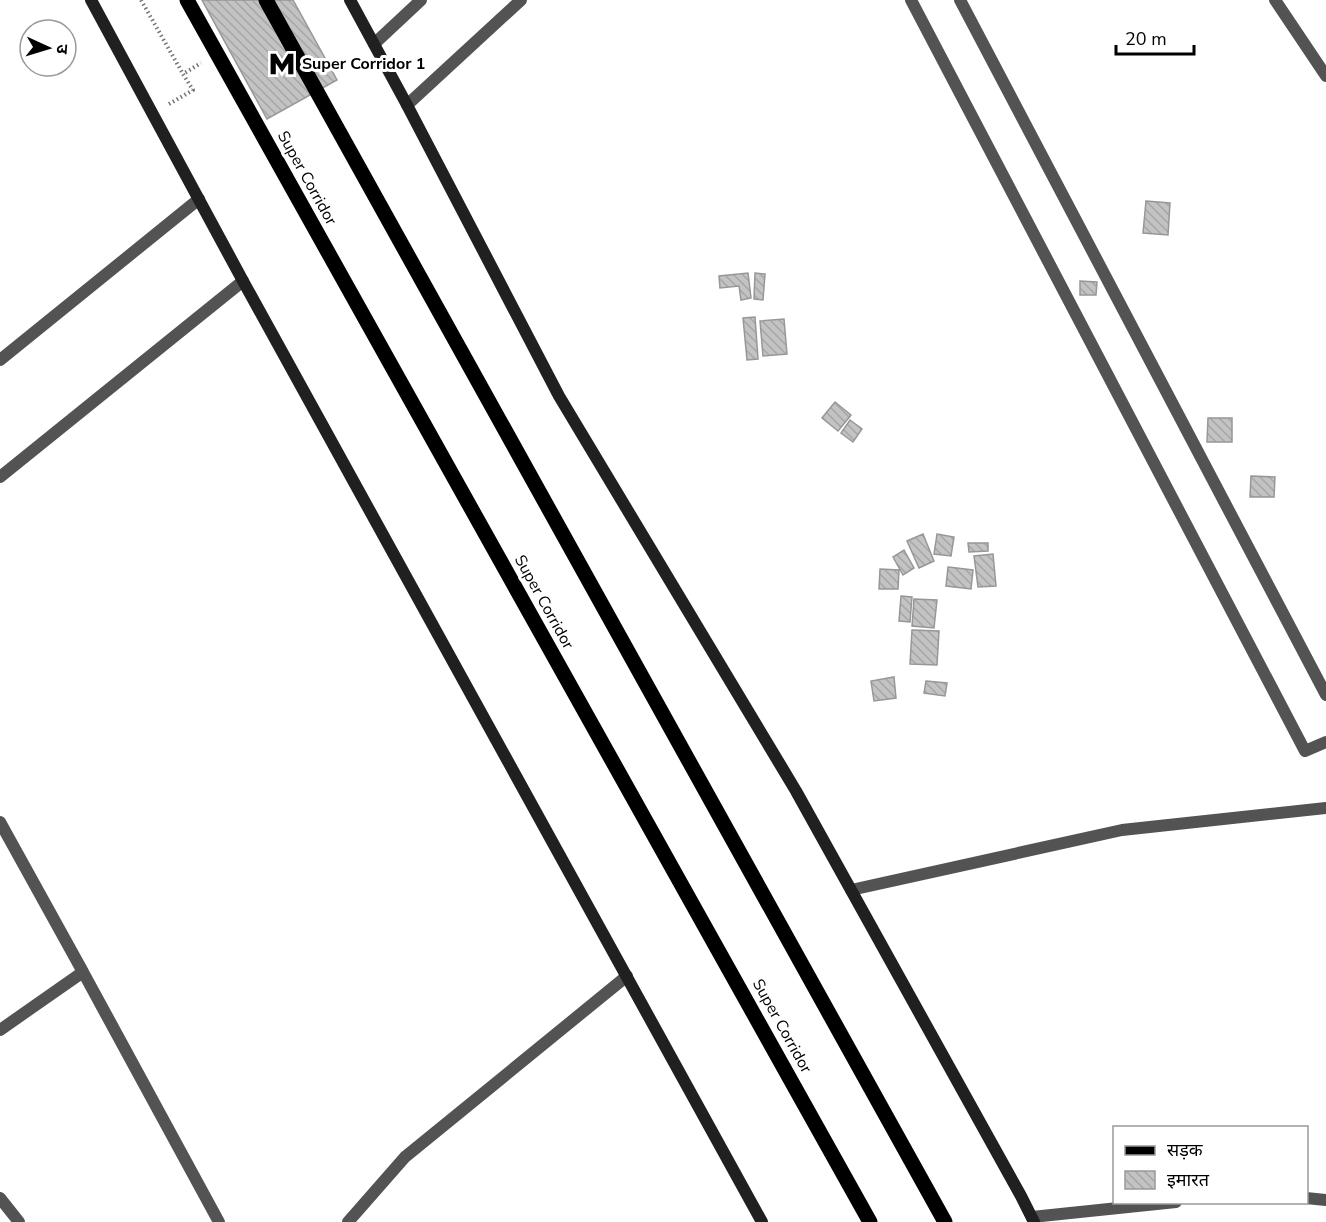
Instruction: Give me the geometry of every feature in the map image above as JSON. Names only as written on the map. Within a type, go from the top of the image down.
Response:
[{"type":"main road","name":"Super Corridor","points":[[187,0],[870,1222]]},
{"type":"main road","points":[[266,0],[945,1222]]},
{"type":"street","points":[[91,0],[243,281],[762,1222]]},
{"type":"street","points":[[350,0],[559,396],[796,790],[1033,1220],[1168,1204]]},
{"type":"street","points":[[374,44],[421,0]]},
{"type":"street","points":[[407,105],[521,0]]},
{"type":"street","points":[[912,0],[1305,751],[1326,742]]},
{"type":"street","points":[[960,0],[1326,695]]},
{"type":"street","points":[[1275,0],[1326,76]]},
{"type":"street","points":[[0,360],[199,199]]},
{"type":"street","points":[[0,477],[243,281]]},
{"type":"street","points":[[851,890],[1122,830],[1326,808]]},
{"type":"street","points":[[0,822],[219,1222]]},
{"type":"street","points":[[0,1030],[83,972]]},
{"type":"street","points":[[348,1222],[405,1157],[627,976]]},
{"type":"street","points":[[0,1198],[19,1222]]},
{"type":"street","points":[[1308,1198],[1326,1200]]},
{"type":"path","points":[[141,0],[183,74]]},
{"type":"path","points":[[152,113],[193,90]]},
{"type":"building","name":"Super Corridor 1","points":[[202,0],[293,0],[337,80],[267,119]]},
{"type":"building","points":[[1146,201],[1170,203],[1168,235],[1143,233]]},
{"type":"building","points":[[748,273],[751,298],[741,300],[739,286],[720,288],[719,276]]},
{"type":"building","points":[[755,273],[765,274],[763,300],[754,299]]},
{"type":"building","points":[[1080,281],[1097,282],[1096,295],[1080,295]]},
{"type":"building","points":[[755,317],[758,359],[747,360],[743,318]]},
{"type":"building","points":[[784,319],[787,354],[763,356],[760,321]]},
{"type":"building","points":[[835,402],[851,415],[838,431],[822,418]]},
{"type":"building","points":[[1208,418],[1232,418],[1232,442],[1207,442]]},
{"type":"building","points":[[850,420],[862,429],[853,442],[841,433]]},
{"type":"building","points":[[1251,476],[1275,477],[1274,497],[1250,497]]},
{"type":"building","points":[[923,534],[934,561],[919,568],[907,541]]},
{"type":"building","points":[[937,534],[954,537],[951,556],[934,554]]},
{"type":"building","points":[[968,543],[988,543],[988,551],[969,552]]},
{"type":"building","points":[[904,550],[914,568],[903,575],[893,557]]},
{"type":"building","points":[[993,554],[996,586],[978,587],[974,556]]},
{"type":"building","points":[[948,567],[973,570],[971,589],[946,586]]},
{"type":"building","points":[[880,569],[899,570],[898,589],[879,589]]},
{"type":"building","points":[[901,596],[912,597],[910,622],[899,621]]},
{"type":"building","points":[[914,599],[937,600],[934,628],[912,626]]},
{"type":"building","points":[[912,630],[939,631],[937,665],[910,664]]},
{"type":"building","points":[[894,677],[896,698],[874,701],[871,681]]},
{"type":"building","points":[[926,681],[947,683],[945,696],[924,693]]},
{"type":"place","name":"Super Corridor 1","points":[[282,64]]}]
